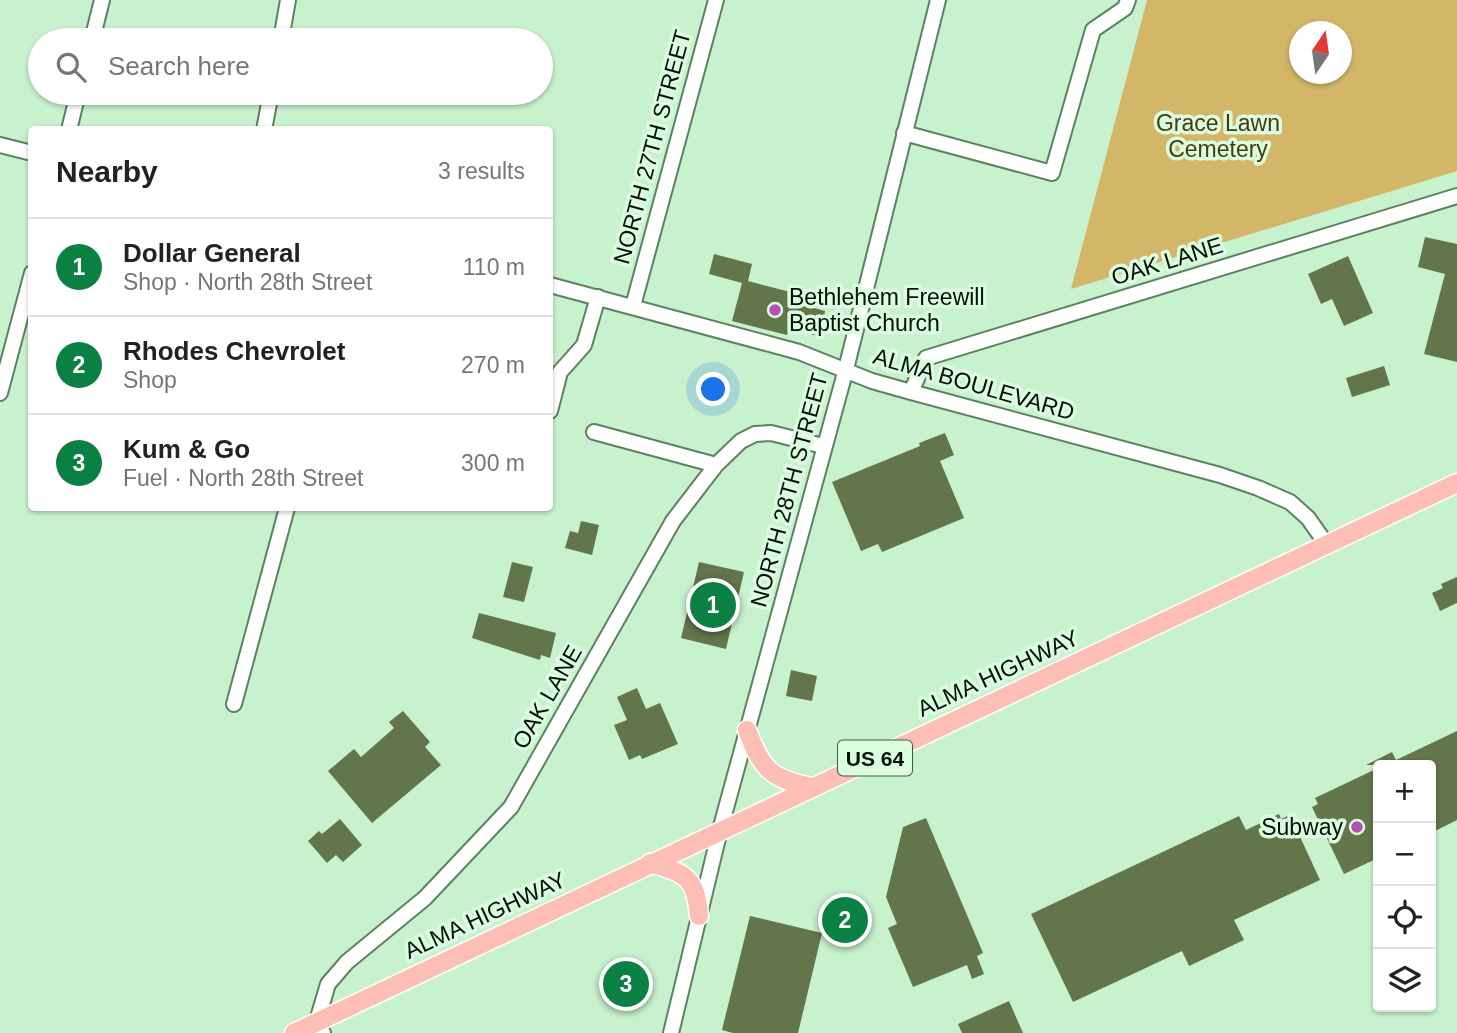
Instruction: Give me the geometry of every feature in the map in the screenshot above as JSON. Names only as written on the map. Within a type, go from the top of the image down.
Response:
[{"type":"main road","name":"ALMA HIGHWAY","points":[[294,1033],[320,1027],[650,863],[1457,484]]},
{"type":"main road","points":[[747,730],[763,765],[771,774],[790,783],[812,787]]},
{"type":"main road","points":[[650,863],[679,872],[692,883],[698,895],[699,916]]},
{"type":"street","points":[[95,28],[102,0]]},
{"type":"street","points":[[283,28],[288,0]]},
{"type":"street","name":"NORTH 27TH STREET","points":[[633,306],[716,0]]},
{"type":"street","name":"NORTH 28TH STREET","points":[[671,1033],[720,830],[846,369],[938,0]]},
{"type":"street","points":[[904,133],[1052,173],[1093,30],[1125,8],[1128,0]]},
{"type":"street","points":[[70,126],[75,105]]},
{"type":"street","points":[[265,126],[269,105]]},
{"type":"street","points":[[0,145],[28,152]]},
{"type":"street","name":"OAK LANE","points":[[911,392],[926,358],[1457,196]]},
{"type":"street","name":"ALMA BOULEVARD","points":[[553,286],[799,352],[872,381],[1220,475],[1290,502],[1308,518],[1327,545]]},
{"type":"street","points":[[0,393],[28,288]]},
{"type":"street","points":[[553,399],[560,372],[584,345],[598,297]]},
{"type":"street","points":[[594,432],[716,465]]},
{"type":"street","name":"OAK LANE","points":[[320,1027],[328,984],[347,962],[425,898],[511,807],[673,521],[716,465],[741,441],[755,434],[771,433],[823,446]]},
{"type":"street","points":[[234,704],[286,511]]},
{"type":"green space","name":"Grace Lawn Cemetery","points":[[1147,0],[1457,0],[1457,171],[1071,289]]},
{"type":"building","points":[[1425,237],[1457,244],[1457,362],[1424,354],[1445,274],[1418,267]]},
{"type":"building","points":[[714,254],[752,264],[748,281],[798,294],[796,303],[825,311],[824,317],[828,318],[823,337],[789,329],[787,335],[732,321],[742,283],[709,274]]},
{"type":"building","points":[[1348,256],[1373,313],[1344,326],[1332,299],[1321,304],[1308,274]]},
{"type":"building","points":[[1384,366],[1390,385],[1352,397],[1346,378]]},
{"type":"building","points":[[945,433],[954,455],[940,461],[964,518],[882,552],[878,544],[861,551],[832,482]]},
{"type":"building","points":[[581,521],[599,525],[592,555],[565,548],[570,531],[578,533]]},
{"type":"building","points":[[512,562],[533,567],[524,602],[503,597]]},
{"type":"building","points":[[699,562],[744,572],[726,649],[681,638]]},
{"type":"building","points":[[1457,577],[1457,603],[1440,611],[1432,593],[1443,588],[1441,584]]},
{"type":"building","points":[[479,613],[556,633],[550,658],[541,655],[540,660],[472,638]]},
{"type":"building","points":[[791,670],[817,676],[812,701],[786,696]]},
{"type":"building","points":[[637,688],[646,709],[660,703],[678,744],[642,759],[640,755],[629,760],[614,725],[627,720],[617,697]]},
{"type":"building","points":[[403,711],[430,742],[425,747],[441,765],[372,823],[328,771],[354,749],[361,757],[394,728],[389,722]]},
{"type":"building","points":[[1457,731],[1457,820],[1436,830],[1436,760],[1396,760]]},
{"type":"building","points":[[1392,752],[1396,760],[1376,760]]},
{"type":"building","points":[[1373,770],[1373,860],[1344,874],[1312,807],[1318,804],[1315,798]]},
{"type":"building","points":[[1279,814],[1281,819],[1290,815],[1320,880],[1234,920],[1244,940],[1189,966],[1182,951],[1073,1002],[1031,914],[1239,816],[1246,830]]},
{"type":"building","points":[[926,818],[983,953],[977,956],[984,974],[972,979],[967,965],[913,987],[888,928],[897,924],[886,897],[903,827]]},
{"type":"building","points":[[340,819],[362,845],[343,862],[336,855],[327,863],[308,841],[319,831],[322,834]]},
{"type":"building","points":[[750,916],[822,933],[798,1033],[733,1033],[722,1030]]},
{"type":"building","points":[[1009,1001],[1023,1033],[962,1033],[958,1024]]},
{"type":"place","name":"Bethlehem Freewill Baptist Church","points":[[775,310]]},
{"type":"place","name":"Dollar General","points":[[713,605]]},
{"type":"place","name":"Subway","points":[[1357,827]]},
{"type":"place","name":"Rhodes Chevrolet","points":[[845,920]]},
{"type":"place","name":"Kum & Go","points":[[626,984]]}]
